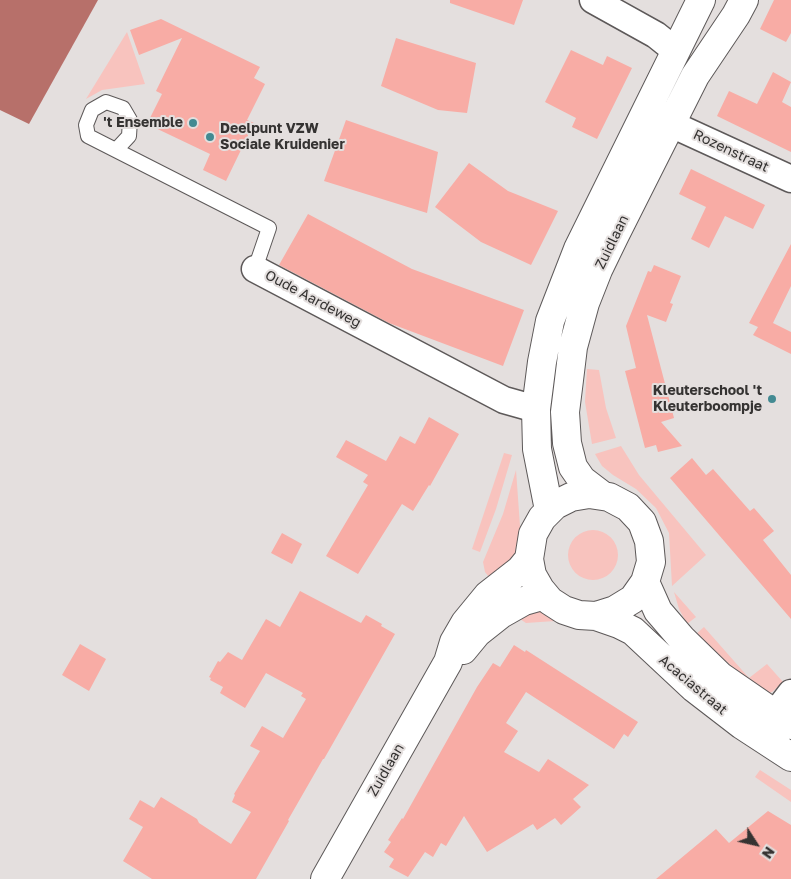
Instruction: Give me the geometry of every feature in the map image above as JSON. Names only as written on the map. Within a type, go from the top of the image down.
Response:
[{"type":"main road","name":"Zuidlaan","points":[[549,510],[537,450],[536,409],[550,321],[578,249],[593,217],[701,0]]},
{"type":"main road","name":"Zuidlaan","points":[[603,496],[582,480],[573,467],[567,444],[566,412],[573,348],[585,304],[598,270],[695,76],[744,0]]},
{"type":"main road","name":"Acaciastraat","points":[[596,616],[616,610],[633,599],[645,582],[651,562],[649,541],[642,522],[628,507],[610,497],[589,494],[571,497],[555,505],[542,518],[533,534],[529,559],[532,575],[544,595],[564,610],[580,615],[596,616],[633,631],[694,688],[742,724],[791,757]]},
{"type":"main road","name":"Zuidlaan","points":[[325,879],[448,662],[454,642],[465,623],[488,595],[520,570],[529,559]]},
{"type":"main road","name":"Acaciastraat","points":[[645,582],[658,611],[682,639],[720,676],[786,711]]},
{"type":"main road","name":"Zuidlaan","points":[[448,662],[464,649],[477,633],[501,614],[524,601],[544,595]]},
{"type":"street","points":[[593,0],[656,35],[676,51]]},
{"type":"street","name":"Rozenstraat","points":[[671,124],[791,179]]},
{"type":"street","name":"Oude Aardeweg","points":[[255,268],[504,400],[536,409]]},
{"type":"lane","name":"Oude Aardeweg","points":[[116,150],[269,228],[255,268]]},
{"type":"shaded area","points":[[0,0],[98,0],[29,124],[0,110]]},
{"type":"shaded area","points":[[127,32],[145,84],[102,90],[86,99]]},
{"type":"shaded area","points":[[587,369],[599,370],[606,408],[616,438],[592,444],[585,402]]},
{"type":"shaded area","points":[[621,446],[639,475],[706,555],[672,586],[669,533],[656,508],[636,489],[602,466],[595,454]]},
{"type":"shaded area","points":[[504,453],[512,455],[496,509],[480,552],[472,549]]},
{"type":"shaded area","points":[[516,470],[521,540],[517,552],[506,565],[489,577],[485,572],[483,562],[503,514]]},
{"type":"shaded area","points":[[588,530],[598,530],[611,537],[618,550],[618,560],[611,573],[598,580],[588,580],[579,576],[572,569],[568,560],[568,550],[572,541],[579,534]]},
{"type":"shaded area","points":[[674,592],[696,617],[687,624],[679,609]]},
{"type":"shaded area","points":[[541,611],[557,617],[555,621],[526,623],[517,617],[527,612]]},
{"type":"shaded area","points":[[704,627],[749,678],[767,664],[783,682],[772,692],[766,694],[695,635]]},
{"type":"shaded area","points":[[760,770],[791,790],[791,802],[755,777]]},
{"type":"building","points":[[450,0],[523,0],[514,25],[450,3]]},
{"type":"building","points":[[774,0],[791,0],[791,33],[786,42],[760,29]]},
{"type":"building","points":[[161,19],[260,67],[254,78],[265,84],[247,120],[254,123],[226,181],[203,170],[210,154],[147,124],[162,94],[156,91],[182,38],[139,55],[130,30]]},
{"type":"building","points":[[396,38],[476,63],[467,113],[438,110],[381,86]]},
{"type":"building","points":[[571,50],[603,65],[607,56],[632,68],[597,139],[572,127],[576,118],[545,102]]},
{"type":"building","points":[[773,72],[791,82],[782,102],[791,107],[791,152],[717,116],[729,91],[757,104]]},
{"type":"building","points":[[346,120],[438,152],[427,213],[324,181]]},
{"type":"building","points":[[469,163],[508,191],[558,211],[531,265],[481,242],[435,207]]},
{"type":"building","points":[[691,169],[765,205],[753,229],[725,216],[709,248],[691,239],[706,207],[679,194]]},
{"type":"building","points":[[308,214],[412,269],[524,310],[503,366],[389,323],[279,265]]},
{"type":"building","points":[[791,244],[791,286],[773,323],[791,332],[791,354],[753,335],[758,327],[749,323]]},
{"type":"building","points":[[654,265],[681,276],[670,303],[673,304],[666,322],[647,315],[674,418],[661,422],[682,446],[658,452],[656,445],[645,448],[625,371],[636,368],[626,326],[648,271],[651,272]]},
{"type":"building","points":[[429,417],[459,434],[430,486],[413,511],[402,504],[358,574],[326,556],[368,485],[363,482],[368,475],[336,457],[346,440],[386,461],[400,436],[415,444]]},
{"type":"building","points":[[692,458],[706,475],[713,469],[750,511],[754,508],[774,531],[763,540],[791,575],[791,619],[670,478]]},
{"type":"building","points":[[282,533],[302,544],[292,564],[271,553]]},
{"type":"building","points":[[300,591],[361,623],[366,615],[395,634],[256,879],[152,879],[123,861],[143,827],[129,819],[140,800],[154,808],[161,797],[197,819],[199,823],[231,844],[251,812],[232,802],[234,794],[260,751],[250,746],[262,726],[283,738],[306,699],[301,696],[303,693],[266,673],[245,708],[220,693],[223,687],[210,680],[211,678],[209,677],[218,661],[220,662],[228,652],[242,660],[266,619],[280,627]]},
{"type":"building","points":[[80,644],[106,659],[89,691],[62,675]]},
{"type":"building","points":[[514,645],[525,652],[526,650],[638,722],[628,737],[624,734],[614,749],[526,692],[506,723],[518,731],[504,752],[539,772],[548,759],[589,785],[573,799],[581,807],[561,825],[555,818],[537,830],[533,824],[487,852],[464,816],[446,846],[441,843],[433,857],[425,852],[408,877],[389,867],[394,859],[384,852],[391,842],[388,840],[403,819],[477,687],[493,663],[500,667]]},
{"type":"building","points":[[768,811],[791,825],[791,879],[656,879],[716,829],[729,843]]},
{"type":"place","name":"'t Ensemble","points":[[193,123]]},
{"type":"place","name":"Deelpunt VZW Sociale Kruidenier","points":[[210,137]]},
{"type":"place","name":"Kleuterschool 't Kleuterboompje","points":[[772,399]]}]
